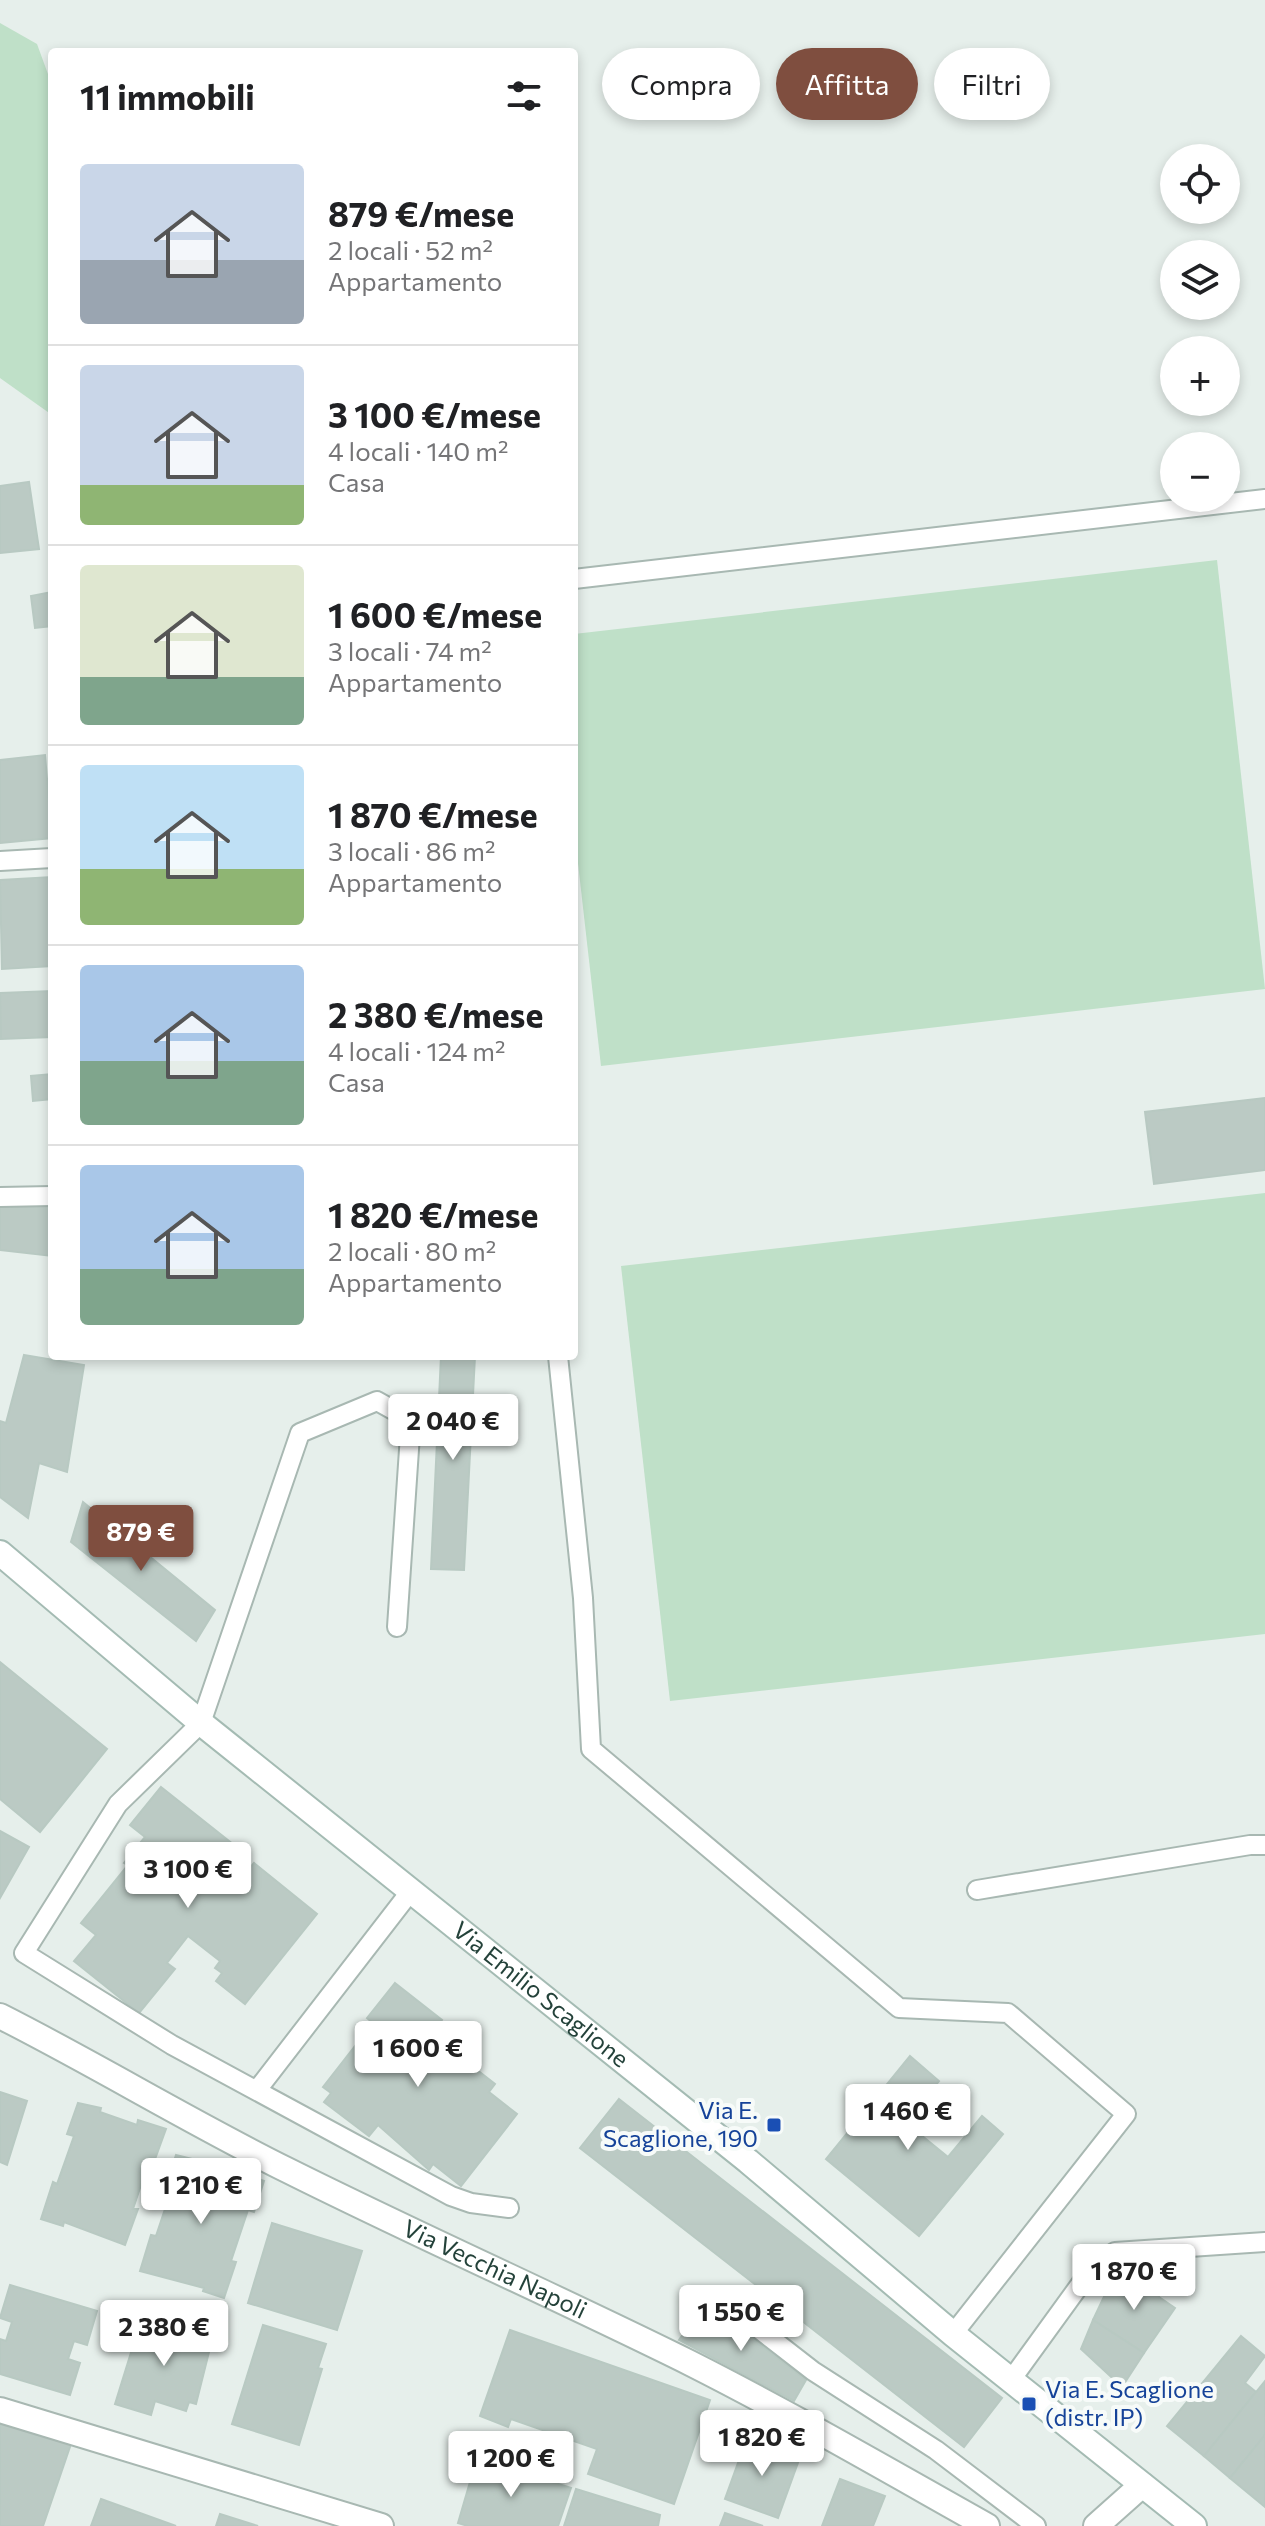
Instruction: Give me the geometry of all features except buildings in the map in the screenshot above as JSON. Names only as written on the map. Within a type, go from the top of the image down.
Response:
[{"type":"street","name":"Via Emilio Scaglione","points":[[0,1553],[201,1723],[748,2161],[953,2334],[1194,2526]]},
{"type":"street","name":"Via Vecchia Napoli","points":[[0,2016],[285,2169],[438,2245],[690,2363],[790,2415],[987,2526]]},
{"type":"street","points":[[0,2410],[381,2526]]},
{"type":"street","points":[[1096,2526],[1142,2485]]},
{"type":"lane","points":[[578,579],[1265,499]]},
{"type":"lane","points":[[0,861],[48,858]]},
{"type":"lane","points":[[0,1197],[48,1196]]},
{"type":"lane","points":[[558,1360],[583,1598],[591,1749],[899,2008],[1008,2013],[1126,2114],[953,2334]]},
{"type":"lane","points":[[397,1627],[411,1420],[377,1401],[300,1433],[201,1723],[118,1804],[24,1953],[172,2045],[451,2196],[471,2203],[509,2208]]},
{"type":"lane","points":[[977,1890],[1265,1845]]},
{"type":"lane","points":[[257,2090],[410,1892]]},
{"type":"lane","points":[[1011,2380],[1090,2271],[1115,2252],[1265,2242]]},
{"type":"lane","points":[[737,2312],[813,2371],[936,2450],[1036,2526]]},
{"type":"green space","points":[[0,23],[37,44],[48,74],[48,412],[0,378]]},
{"type":"green space","points":[[1217,560],[1265,989],[601,1066],[578,863],[578,634]]},
{"type":"green space","points":[[1265,1193],[1265,1634],[670,1701],[621,1266]]},
{"type":"place","name":"Via E. Scaglione, 190","points":[[774,2125]]},
{"type":"place","name":"Via E. Scaglione (distr. IP)","points":[[1029,2404]]}]
